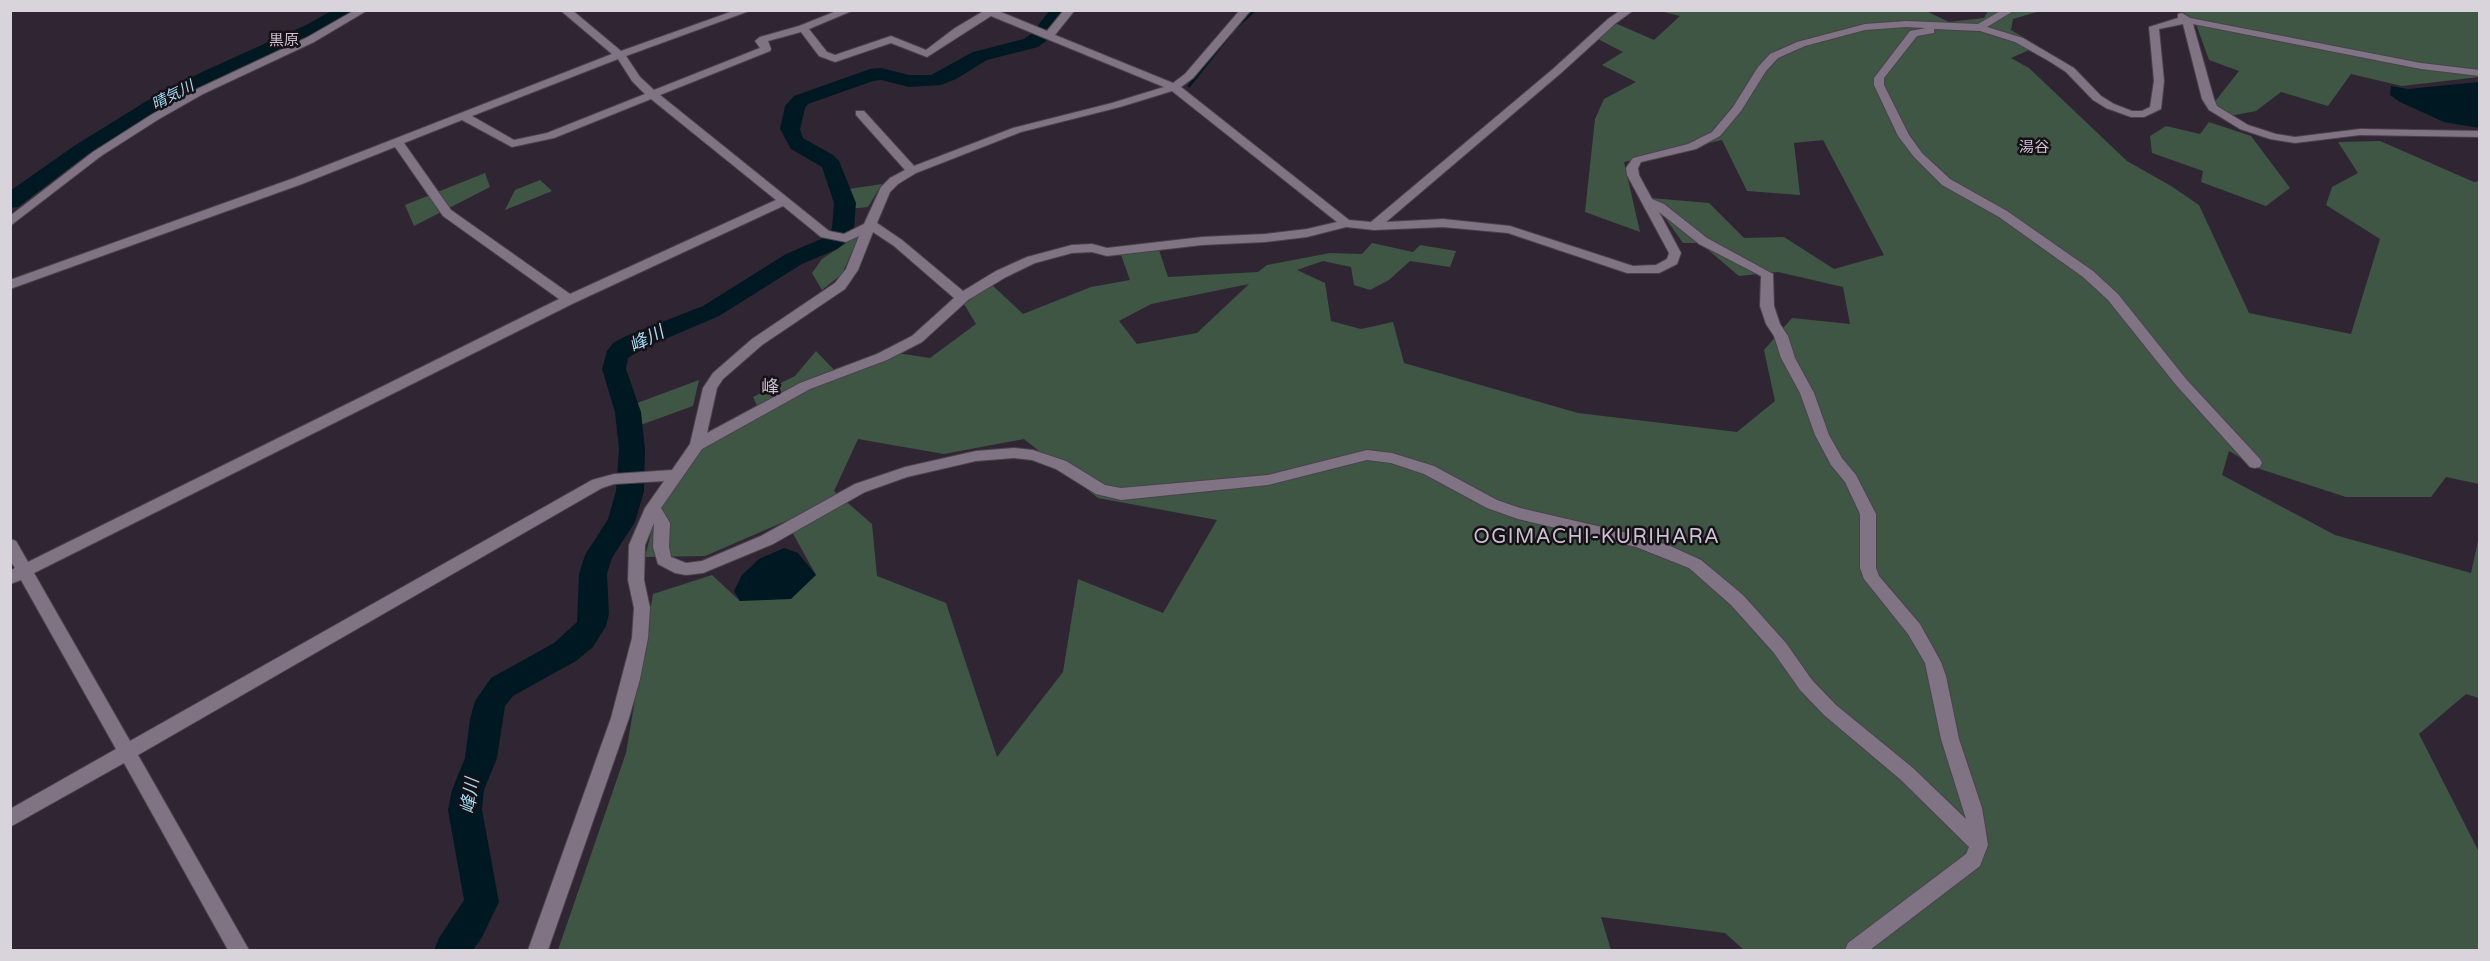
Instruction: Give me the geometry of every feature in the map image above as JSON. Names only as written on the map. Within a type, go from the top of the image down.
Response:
[{"type":"street","points":[[10,222],[97,154],[155,117],[199,92],[310,40],[363,10]]},
{"type":"street","points":[[565,10],[620,55],[636,80],[653,95],[830,237],[846,238],[871,225]]},
{"type":"street","points":[[11,284],[398,142],[569,73],[747,10]]},
{"type":"street","points":[[464,116],[512,144],[521,144],[550,136],[766,49],[760,41],[764,39],[803,28],[849,10]]},
{"type":"street","points":[[1049,36],[1070,10]]},
{"type":"street","points":[[697,445],[710,388],[717,376],[757,342],[840,286],[852,270],[885,190],[912,171],[1026,128],[1116,105],[1174,87],[1189,76],[1246,10]]},
{"type":"street","points":[[1374,226],[1548,79],[1612,21],[1629,10]]},
{"type":"street","points":[[2010,10],[1973,32],[1920,31],[1914,33],[1879,78],[1879,85],[1904,136],[1918,155],[1946,182],[2013,220],[2088,274],[2113,297],[2181,382],[2255,463]]},
{"type":"street","points":[[2175,10],[2187,21],[2208,99],[2213,108],[2244,127],[2274,137],[2295,140],[2360,132],[2480,134]]},
{"type":"street","points":[[803,28],[823,54],[834,60],[891,39],[927,54],[988,11],[1174,87],[1346,223]]},
{"type":"street","points":[[538,951],[620,718],[631,679],[640,638],[642,608],[636,580],[637,545],[653,508],[674,475],[697,445],[805,386],[900,349],[917,339],[978,286],[1015,267],[1072,249],[1092,248],[1107,252],[1202,241],[1266,238],[1307,233],[1346,223],[1374,226],[1443,223],[1510,230],[1609,264],[1647,272],[1667,266],[1675,253],[1633,175],[1632,168],[1637,160],[1692,147],[1716,134],[1737,109],[1762,69],[1774,56],[1851,30],[1879,25],[1980,27],[1986,31],[2019,40],[2070,70],[2097,98],[2131,114],[2144,114],[2155,109],[2159,81],[2154,27],[2174,21],[2187,21],[2421,66],[2480,73]]},
{"type":"street","points":[[860,113],[912,171]]},
{"type":"street","points":[[398,142],[447,213],[569,300]]},
{"type":"street","points":[[1646,200],[1660,207],[1702,241],[1767,274],[1767,306],[1773,324],[1781,336],[1788,358],[1807,393],[1822,435],[1836,461],[1851,479],[1868,514],[1868,568],[1876,584],[1914,629],[1933,662],[1950,739],[1973,808],[1979,845],[1973,860],[1855,951]]},
{"type":"street","points":[[18,574],[569,300],[784,201]]},
{"type":"street","points":[[871,225],[898,243],[952,291],[963,297]]},
{"type":"street","points":[[653,508],[662,523],[661,547],[664,560],[675,567],[686,569],[703,567],[767,540],[860,488],[905,472],[976,456],[1014,453],[1033,455],[1061,465],[1101,490],[1121,494],[1268,480],[1367,455],[1392,458],[1429,470],[1492,504],[1636,541],[1662,549],[1695,564],[1737,600],[1780,648],[1806,685],[1830,710],[1907,774],[1979,845]]},
{"type":"street","points":[[10,819],[587,490],[614,479],[674,475]]},
{"type":"street","points":[[10,545],[18,574],[127,752],[239,951]]},
{"type":"green space","points":[[1924,10],[1949,22],[1984,18],[1988,11],[2040,11],[2013,19],[2011,30],[2038,46],[2011,58],[2029,68],[2127,161],[2199,205],[2249,313],[2351,334],[2380,239],[2326,205],[2332,187],[2358,173],[2338,142],[2380,141],[2474,182],[2479,181],[2479,484],[2446,477],[2431,497],[2346,497],[2260,469],[2229,451],[2222,475],[2335,535],[2471,573],[2479,541],[2479,698],[2466,694],[2419,734],[2479,852],[2479,950],[1744,950],[1725,933],[1601,917],[1611,950],[558,950],[626,753],[653,594],[712,575],[740,601],[816,575],[786,521],[705,556],[645,557],[659,502],[703,446],[760,412],[753,397],[795,376],[816,351],[838,374],[897,353],[930,358],[976,324],[964,304],[991,284],[1023,314],[1091,287],[1130,280],[1121,255],[1159,250],[1168,277],[1258,272],[1267,265],[1330,253],[1362,254],[1372,243],[1413,252],[1420,245],[1456,251],[1450,267],[1410,261],[1389,280],[1370,290],[1354,285],[1351,267],[1323,261],[1297,270],[1325,283],[1331,321],[1361,329],[1393,322],[1404,363],[1578,413],[1737,432],[1775,401],[1764,350],[1792,318],[1850,324],[1843,287],[1778,272],[1739,276],[1700,243],[1683,243],[1651,198],[1709,203],[1744,238],[1784,237],[1834,269],[1884,255],[1823,140],[1794,143],[1800,195],[1747,191],[1722,140],[1624,162],[1640,232],[1585,212],[1595,119],[1604,99],[1636,82],[1602,65],[1623,52],[1596,38],[1615,23],[1654,40],[1680,16],[1660,11]],"holes":[[[1249,284],[1197,333],[1137,344],[1119,321],[1151,304]],[[858,439],[944,454],[1024,439],[1098,498],[1217,520],[1163,613],[1078,579],[1063,672],[997,757],[946,603],[877,576],[872,524],[834,491]]]},
{"type":"green space","points":[[2181,11],[2479,11],[2479,77],[2402,86],[2351,74],[2328,106],[2281,92],[2256,111],[2230,116],[2213,104],[2239,71],[2209,60],[2196,24]]},
{"type":"green space","points":[[2209,122],[2251,136],[2290,188],[2266,206],[2201,182],[2203,171],[2152,153],[2150,136],[2166,126],[2200,134]]},
{"type":"green space","points":[[485,173],[490,187],[414,226],[405,205]]},
{"type":"green space","points":[[540,180],[552,191],[505,210],[515,190]]},
{"type":"green space","points":[[882,184],[868,207],[848,209],[849,189]]},
{"type":"green space","points":[[860,234],[842,274],[822,290],[812,273],[822,259]]},
{"type":"green space","points":[[699,380],[693,406],[635,427],[632,405]]},
{"type":"water","points":[[2479,82],[2479,128],[2444,122],[2390,95],[2391,86],[2408,89]]},
{"type":"water","points":[[784,548],[798,553],[816,575],[791,599],[740,601],[734,591],[742,575],[759,559]]},
{"type":"waterway","name":"晴気川","points":[[10,202],[81,150],[152,106],[209,76],[313,29],[347,10]]},
{"type":"waterway","name":"峰川","points":[[452,950],[469,927],[482,902],[465,810],[468,790],[481,758],[486,719],[491,701],[502,687],[565,652],[582,638],[591,626],[594,614],[593,574],[599,555],[621,522],[630,491],[632,449],[628,412],[614,369],[616,357],[622,349],[635,342],[711,311],[794,259],[829,244],[838,237],[843,228],[845,203],[832,165],[826,159],[798,145],[790,129],[795,106],[801,100],[870,75],[881,74],[909,81],[934,81],[949,75],[980,56],[1031,43],[1039,37],[1060,10]]},
{"type":"waterway","points":[[1236,27],[1255,10]]},
{"type":"waterway","points":[[1189,86],[1230,34]]},
{"type":"district","name":"黒原","points":[[284,41]]},
{"type":"district","name":"湯谷","points":[[2034,148]]},
{"type":"district","name":"峰","points":[[770,388]]},
{"type":"district","name":"OGIMACHI-KURIHARA","points":[[1597,538]]}]
